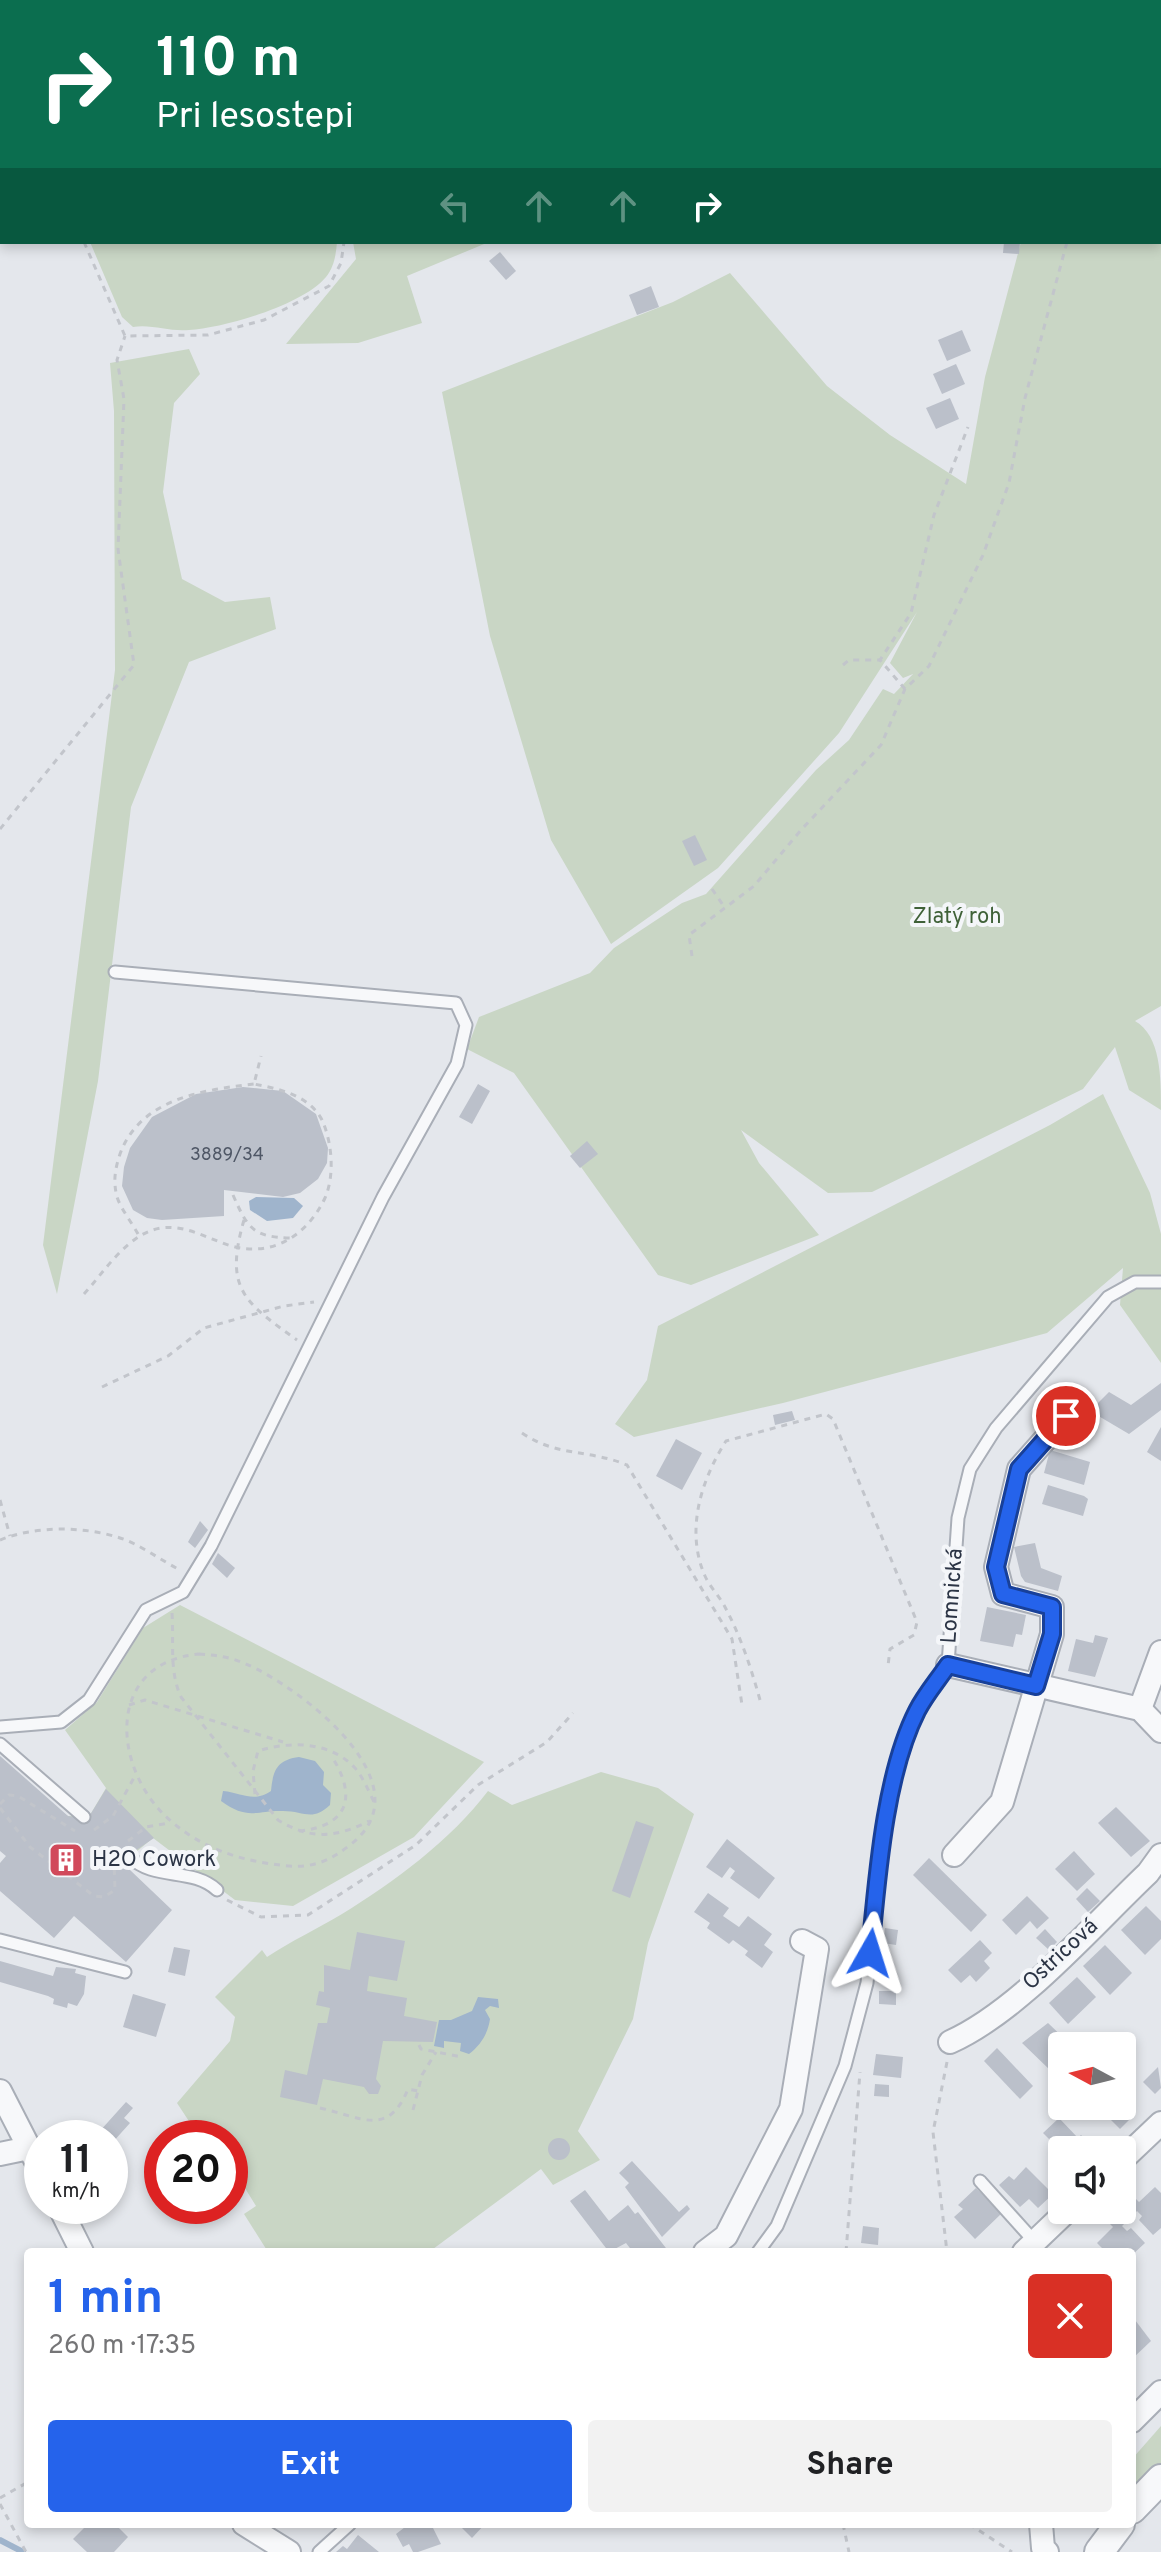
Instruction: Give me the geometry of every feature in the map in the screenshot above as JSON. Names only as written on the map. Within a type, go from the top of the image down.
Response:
[{"type":"street","points":[[954,1855],[1002,1802],[1052,1634],[1052,1607],[1003,1594],[996,1567],[1019,1469],[1066,1416]]},
{"type":"street","points":[[1140,1709],[1161,1652]]},
{"type":"street","points":[[948,1665],[1140,1709],[1161,1731]]},
{"type":"street","name":"Ostricová","points":[[950,2042],[978,2030],[1027,1987],[1148,1873],[1161,1855]]},
{"type":"street","points":[[710,2248],[726,2236],[791,2109],[817,1949],[802,1941]]},
{"type":"street","points":[[0,2091],[24,2138]]},
{"type":"street","points":[[1136,2147],[1161,2123]]},
{"type":"street","points":[[0,2154],[24,2149]]},
{"type":"street","points":[[68,2224],[80,2248]]},
{"type":"street","points":[[1029,2247],[1053,2224]]},
{"type":"street","points":[[1136,2417],[1161,2392]]},
{"type":"street","points":[[1136,2505],[1161,2479]]},
{"type":"street","points":[[250,2528],[289,2552]]},
{"type":"street","points":[[1041,2528],[1043,2548],[1047,2552]]},
{"type":"street","points":[[1099,2552],[1117,2528]]},
{"type":"lane","points":[[0,1727],[61,1722],[89,1700],[146,1610],[183,1592],[211,1546],[383,1197],[457,1064],[466,1025],[456,1003],[115,972]]},
{"type":"lane","name":"Lomnická","points":[[761,2248],[777,2226],[845,2066],[867,1983],[879,1863],[895,1777],[916,1712],[948,1665],[958,1518],[970,1469],[996,1428],[1090,1315],[1123,1287],[1135,1282],[1161,1282]]},
{"type":"lane","points":[[0,1744],[84,1817]]},
{"type":"lane","points":[[126,1852],[142,1869],[205,1879],[217,1890]]},
{"type":"lane","points":[[0,1940],[125,1972]]},
{"type":"lane","points":[[980,2181],[1029,2247]]},
{"type":"lane","points":[[319,2552],[346,2528]]},
{"type":"path","points":[[0,829],[134,665],[118,549],[124,399],[117,360],[125,336],[85,244]]},
{"type":"path","points":[[125,336],[208,335],[264,320],[329,286],[341,263],[344,244]]},
{"type":"path","points":[[692,956],[689,935],[754,886],[801,830],[881,745],[905,689],[929,666],[983,555],[1009,483],[1025,398],[1066,244]]},
{"type":"path","points":[[880,660],[911,613],[934,515],[968,427]]},
{"type":"path","points":[[843,665],[849,660],[880,660],[905,689]]},
{"type":"path","points":[[712,889],[725,908]]},
{"type":"path","points":[[254,1084],[261,1056]]},
{"type":"path","points":[[84,1294],[138,1234],[163,1227],[201,1232],[236,1248],[276,1248],[293,1238],[315,1218],[328,1190],[329,1135],[318,1114],[307,1103],[283,1090],[254,1084],[192,1094],[160,1107],[126,1138],[114,1178],[118,1200],[138,1234]]},
{"type":"path","points":[[233,1195],[244,1220],[257,1234],[293,1238]]},
{"type":"path","points":[[244,1220],[236,1248],[237,1273],[244,1298],[309,1348]]},
{"type":"path","points":[[102,1387],[168,1356],[204,1328],[284,1306],[333,1300]]},
{"type":"path","points":[[760,1700],[731,1619],[705,1576],[696,1538],[703,1485],[726,1441],[826,1414],[833,1419],[917,1622],[914,1635],[890,1649],[888,1666]]},
{"type":"path","points":[[522,1433],[543,1447],[607,1457],[627,1465],[732,1639],[742,1705]]},
{"type":"path","points":[[0,1500],[10,1536]]},
{"type":"path","points":[[0,1540],[10,1536],[83,1530],[119,1537],[192,1576]]},
{"type":"path","points":[[171,1597],[175,1656],[172,1676],[181,1697],[278,1820],[296,1831],[338,1835],[372,1819]]},
{"type":"path","points":[[175,1656],[224,1656],[249,1666],[288,1691],[357,1749],[371,1774],[374,1802],[372,1819],[362,1837],[322,1864],[298,1867],[259,1864],[236,1858],[171,1822],[145,1793],[128,1757],[129,1705],[154,1668],[175,1656]]},
{"type":"path","points":[[129,1705],[145,1700],[285,1743],[308,1744],[355,1768],[374,1802]]},
{"type":"path","points":[[217,1890],[233,1906],[261,1917],[308,1915],[416,1845],[478,1785],[547,1742],[573,1713]]},
{"type":"path","points":[[255,1794],[253,1771],[258,1751],[285,1743]]},
{"type":"path","points":[[296,1831],[318,1829],[337,1818],[345,1807],[347,1790],[330,1754]]},
{"type":"path","points":[[0,1808],[30,1847],[94,1896],[104,1897],[115,1890],[114,1863],[117,1854]]},
{"type":"path","points":[[126,1852],[146,1827],[171,1822]]},
{"type":"path","points":[[947,2248],[933,2132],[950,2042]]},
{"type":"path","points":[[419,2045],[421,2049],[462,2057]]},
{"type":"path","points":[[413,2110],[422,2075],[436,2052]]},
{"type":"path","points":[[845,2066],[860,2071],[846,2248]]},
{"type":"path","points":[[320,2108],[372,2122],[388,2119],[400,2107],[408,2089],[418,2091]]},
{"type":"path","points":[[0,2498],[24,2484]]},
{"type":"path","points":[[0,2504],[26,2552]]},
{"type":"path","points":[[844,2528],[849,2552]]},
{"type":"path","points":[[975,2528],[1012,2552]]},
{"type":"green space","points":[[91,244],[337,244],[329,273],[315,287],[282,306],[242,320],[182,330],[133,327],[122,317]]},
{"type":"green space","points":[[353,244],[484,244],[407,276],[422,323],[358,343],[286,344],[356,259]]},
{"type":"green space","name":"Zlatý roh","points":[[1020,244],[1161,244],[1161,1006],[1135,1021],[1144,1028],[1155,1047],[1160,1071],[1161,1110],[1129,1090],[1115,1047],[1083,1089],[872,1192],[828,1193],[741,1130],[759,1163],[819,1235],[691,1285],[658,1275],[514,1073],[467,1049],[479,1017],[590,973],[614,948],[682,903],[706,894],[816,770],[849,740],[883,689],[894,694],[913,674],[903,678],[890,663],[917,612],[839,733],[718,868],[611,944],[551,840],[490,636],[442,392],[673,302],[730,273],[827,386],[890,435],[966,484],[985,377]]},
{"type":"green space","points":[[189,349],[200,374],[174,403],[163,492],[182,579],[225,602],[270,597],[276,629],[189,662],[131,807],[98,1081],[57,1294],[43,1245],[115,670],[114,411],[110,363]]},
{"type":"green space","points":[[1103,1094],[1150,1193],[1161,1234],[1161,1363],[1120,1305],[1123,1268],[1047,1333],[783,1403],[634,1437],[615,1424],[647,1380],[658,1326],[1050,1125]]},
{"type":"green space","points":[[180,1605],[484,1762],[414,1837],[293,1906],[235,1900],[153,1838],[130,1857],[0,1774],[68,1816],[90,1815],[106,1788],[65,1730],[97,1702],[143,1628]]},
{"type":"green space","points":[[601,1772],[658,1788],[694,1814],[648,1943],[633,2019],[578,2131],[600,2160],[553,2185],[541,2169],[434,2248],[265,2248],[248,2220],[248,2211],[256,2206],[248,2193],[248,2120],[188,2120],[177,2103],[230,2041],[235,2017],[215,1997],[262,1950],[267,1957],[342,1914],[401,1874],[457,1826],[488,1791],[512,1805]]},
{"type":"green space","points":[[1161,2426],[1161,2463],[1136,2493],[1136,2454]]},
{"type":"water","points":[[256,1197],[294,1198],[303,1206],[293,1218],[267,1221],[250,1210],[249,1201]]},
{"type":"water","points":[[299,1757],[315,1761],[324,1772],[323,1785],[331,1793],[330,1805],[324,1810],[313,1814],[283,1811],[246,1813],[221,1801],[223,1791],[253,1797],[265,1795],[271,1791],[278,1767]]},
{"type":"water","points":[[478,1997],[498,1999],[499,2008],[490,2006],[485,2010],[489,2024],[477,2047],[469,2054],[460,2051],[461,2043],[444,2041],[444,2048],[434,2046],[439,2020],[451,2020],[472,2011]]},
{"type":"building","points":[[1004,244],[1020,244],[1019,254],[1003,253]]},
{"type":"building","points":[[500,252],[516,271],[506,280],[489,261]]},
{"type":"building","points":[[651,286],[659,307],[637,315],[629,295]]},
{"type":"building","points":[[962,330],[971,351],[947,361],[938,340]]},
{"type":"building","points":[[956,364],[965,384],[942,394],[933,374]]},
{"type":"building","points":[[950,398],[959,419],[936,429],[926,408]]},
{"type":"building","points":[[695,835],[707,860],[694,866],[682,841]]},
{"type":"building","points":[[478,1084],[490,1091],[472,1124],[459,1117]]},
{"type":"building","points":[[243,1087],[283,1091],[316,1114],[328,1148],[327,1163],[318,1179],[300,1193],[283,1197],[224,1190],[224,1216],[162,1220],[147,1218],[133,1210],[122,1186],[124,1167],[130,1148],[152,1117],[196,1094]]},
{"type":"building","points":[[587,1141],[598,1154],[580,1168],[570,1156]]},
{"type":"building","points":[[1161,1383],[1161,1410],[1129,1434],[1090,1411],[1109,1392],[1131,1405]]},
{"type":"building","points":[[792,1411],[795,1420],[775,1425],[773,1415]]},
{"type":"building","points":[[1161,1427],[1161,1461],[1147,1452]]},
{"type":"building","points":[[676,1439],[702,1453],[682,1490],[656,1476]]},
{"type":"building","points":[[1050,1450],[1090,1462],[1084,1485],[1044,1473]]},
{"type":"building","points":[[1048,1485],[1088,1499],[1083,1516],[1042,1504]]},
{"type":"building","points":[[200,1521],[208,1530],[195,1548],[188,1542]]},
{"type":"building","points":[[1035,1543],[1041,1568],[1062,1576],[1058,1591],[1025,1582],[1021,1576],[1014,1547]]},
{"type":"building","points":[[218,1553],[235,1568],[227,1578],[212,1564]]},
{"type":"building","points":[[987,1607],[1026,1615],[1022,1635],[1016,1634],[1013,1647],[980,1641]]},
{"type":"building","points":[[1095,1635],[1108,1638],[1095,1677],[1068,1671],[1076,1639],[1093,1643]]},
{"type":"building","name":"H2O Cowork","points":[[0,1756],[68,1816],[80,1818],[90,1815],[106,1789],[154,1838],[132,1853],[130,1870],[172,1910],[126,1962],[74,1916],[54,1938],[0,1891],[0,1863],[6,1856],[0,1851]]},
{"type":"building","points":[[1116,1807],[1150,1841],[1131,1857],[1098,1823]]},
{"type":"building","points":[[636,1821],[654,1827],[630,1898],[612,1891]]},
{"type":"building","points":[[727,1839],[775,1878],[759,1899],[730,1878],[735,1871],[730,1867],[722,1878],[706,1867]]},
{"type":"building","points":[[1074,1851],[1095,1874],[1077,1891],[1055,1869]]},
{"type":"building","points":[[929,1858],[987,1915],[971,1932],[913,1875]]},
{"type":"building","points":[[1087,1888],[1100,1901],[1088,1912],[1076,1899]]},
{"type":"building","points":[[708,1893],[729,1908],[723,1916],[739,1927],[748,1916],[772,1934],[764,1945],[773,1952],[762,1968],[745,1955],[748,1951],[733,1940],[729,1944],[707,1928],[710,1923],[694,1912]]},
{"type":"building","points":[[1027,1896],[1049,1918],[1037,1929],[1030,1921],[1016,1935],[1002,1920]]},
{"type":"building","points":[[1146,1906],[1161,1921],[1161,1939],[1145,1955],[1121,1930]]},
{"type":"building","points":[[885,1928],[898,1930],[896,1945],[883,1943]]},
{"type":"building","points":[[1045,1929],[1057,1942],[1049,1950],[1036,1938]]},
{"type":"building","points":[[357,1932],[405,1941],[397,1981],[369,1976],[367,1991],[407,1998],[404,2016],[437,2022],[433,2042],[383,2041],[376,2079],[381,2086],[378,2094],[369,2094],[364,2087],[323,2079],[317,2105],[280,2097],[285,2070],[307,2075],[318,2023],[327,2023],[330,2008],[316,2005],[319,1991],[324,1992],[324,1965],[350,1970]]},
{"type":"building","points":[[980,1940],[992,1953],[984,1961],[990,1968],[976,1982],[970,1975],[961,1983],[948,1970]]},
{"type":"building","points":[[1105,1945],[1132,1973],[1110,1995],[1083,1966]]},
{"type":"building","points":[[174,1947],[190,1950],[185,1976],[168,1972]]},
{"type":"building","points":[[0,1961],[53,1976],[56,1967],[76,1969],[75,1973],[86,1976],[84,1994],[77,2006],[68,2003],[67,2008],[53,2004],[54,1999],[48,1996],[0,1982]]},
{"type":"building","points":[[1077,1977],[1096,1997],[1068,2024],[1049,2003]]},
{"type":"building","points":[[879,1991],[896,1991],[896,2005],[879,2004]]},
{"type":"building","points":[[133,1994],[166,2004],[156,2037],[123,2027]]},
{"type":"building","points":[[1048,2023],[1057,2032],[1048,2032],[1048,2068],[1022,2043]]},
{"type":"building","points":[[997,2048],[1033,2086],[1020,2099],[984,2061]]},
{"type":"building","points":[[876,2054],[903,2057],[901,2078],[873,2075]]},
{"type":"building","points":[[1158,2067],[1161,2088],[1155,2094],[1143,2082]]},
{"type":"building","points":[[875,2084],[889,2085],[889,2097],[874,2096]]},
{"type":"building","points":[[126,2102],[133,2108],[124,2118],[126,2120],[110,2120]]},
{"type":"building","points":[[1061,2120],[1076,2136],[1048,2138],[1043,2133]]},
{"type":"building","points":[[1111,2120],[1129,2120],[1120,2129]]},
{"type":"building","points":[[559,2138],[567,2141],[570,2149],[567,2157],[559,2160],[551,2157],[548,2149],[551,2141]]},
{"type":"building","points":[[632,2161],[679,2212],[687,2205],[690,2209],[662,2237],[625,2187],[629,2183],[619,2173]]},
{"type":"building","points":[[1026,2167],[1048,2189],[1048,2199],[1038,2208],[1029,2199],[1020,2207],[999,2185],[1009,2176],[1014,2180]]},
{"type":"building","points":[[1155,2187],[1161,2193],[1161,2228],[1153,2235],[1139,2220],[1142,2216],[1136,2212],[1136,2199],[1139,2202]]},
{"type":"building","points":[[976,2188],[1001,2214],[975,2239],[954,2217],[963,2209],[958,2205]]},
{"type":"building","points":[[585,2190],[609,2221],[628,2205],[635,2214],[638,2212],[666,2248],[630,2248],[626,2243],[617,2248],[606,2248],[570,2201]]},
{"type":"building","points":[[1110,2224],[1124,2224],[1122,2226],[1127,2231],[1131,2228],[1145,2243],[1136,2251],[1136,2248],[1102,2248],[1097,2243],[1113,2227]]},
{"type":"building","points":[[863,2226],[879,2228],[878,2245],[861,2243]]},
{"type":"building","points":[[1136,2321],[1151,2341],[1136,2355]]},
{"type":"building","points":[[84,2528],[119,2528],[128,2537],[114,2552],[87,2552],[73,2539]]},
{"type":"building","points":[[404,2528],[433,2528],[441,2544],[413,2552],[409,2544],[403,2547],[396,2534]]},
{"type":"building","points":[[462,2528],[481,2528],[472,2538]]},
{"type":"building","points":[[358,2535],[379,2552],[336,2552],[343,2546],[347,2549]]},
{"type":"waterway","points":[[0,2540],[23,2552]]},
{"type":"place","name":"H2O Cowork","points":[[66,1860]]},
{"type":"route","points":[[870,1953],[879,1863],[895,1777],[916,1712],[948,1665],[1036,1686],[1052,1634],[1052,1607],[1003,1594],[996,1567],[1019,1469],[1066,1416]]}]
